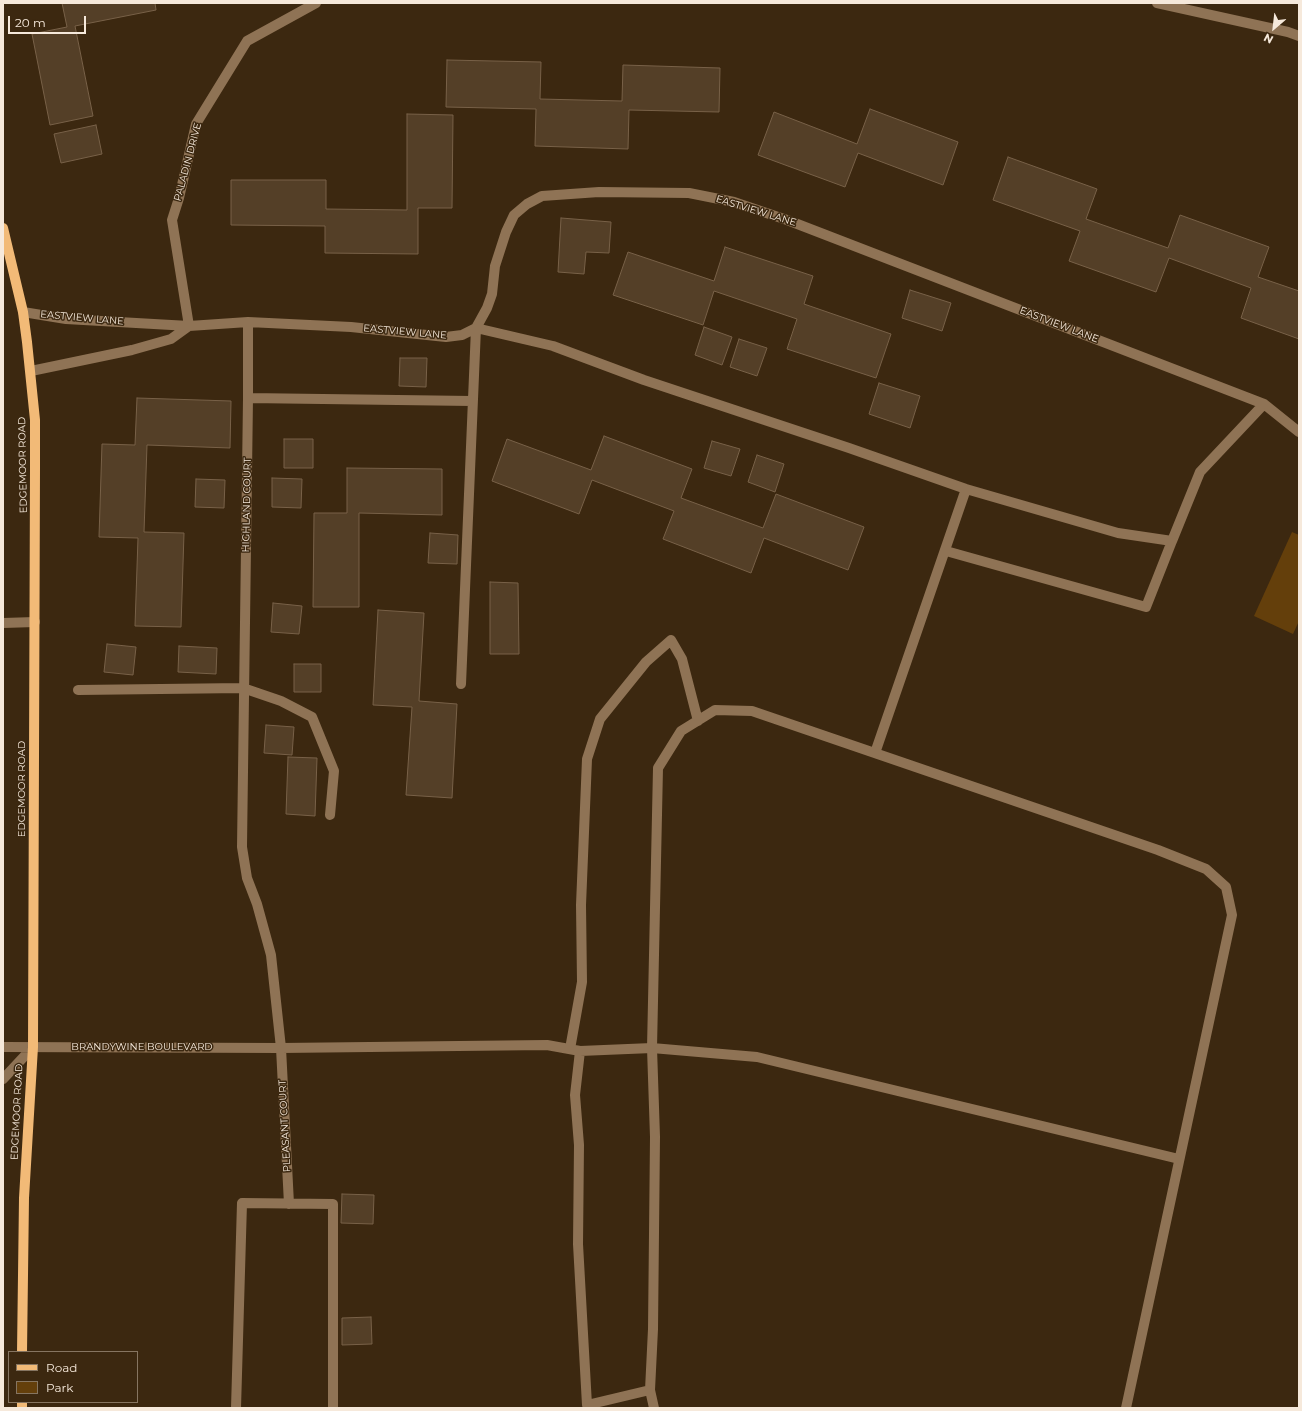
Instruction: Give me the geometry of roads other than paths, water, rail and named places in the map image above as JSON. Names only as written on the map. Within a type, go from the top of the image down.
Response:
[{"type":"main road","name":"EDGEMOOR ROAD","points":[[3,228],[23,312],[31,371],[35,454],[33,1047],[24,1198],[22,1351]]},
{"type":"street","name":"PALADIN DRIVE","points":[[189,326],[172,220],[179,198],[196,124],[247,41],[316,3]]},
{"type":"street","points":[[1157,3],[1288,32],[1299,36]]},
{"type":"street","name":"EASTVIEW LANE","points":[[23,312],[66,319],[189,326],[248,322],[351,327],[446,337],[462,335],[476,328],[487,308],[492,294],[495,266],[506,232],[514,215],[527,204],[542,196],[599,192],[689,193],[734,202],[787,220],[1264,404],[1299,432]]},
{"type":"street","name":"HIGHLAND COURT","points":[[248,322],[242,847],[247,878],[257,904],[271,955],[281,1048]]},
{"type":"street","points":[[31,371],[132,350],[171,339],[189,326]]},
{"type":"street","points":[[461,684],[476,328],[553,346],[644,380],[850,448],[966,489],[1118,533],[1172,541]]},
{"type":"street","points":[[248,398],[472,402]]},
{"type":"street","points":[[946,551],[1146,607],[1200,472],[1264,404]]},
{"type":"street","points":[[875,753],[946,551],[966,489]]},
{"type":"street","points":[[3,622],[35,622]]},
{"type":"street","points":[[570,1049],[582,982],[582,898],[587,760],[600,719],[646,662],[670,640],[682,659],[698,721]]},
{"type":"street","points":[[78,690],[243,688],[281,701],[312,717],[334,771],[330,815]]},
{"type":"street","points":[[654,1408],[650,1390],[653,1329],[655,1137],[652,1048],[658,768],[681,731],[715,710],[752,711],[1158,850],[1206,869],[1226,887],[1232,915],[1126,1408]]},
{"type":"street","name":"BRANDYWINE BOULEVARD","points":[[3,1048],[281,1048],[547,1045],[580,1051],[652,1048],[758,1057],[1179,1160]]},
{"type":"street","points":[[3,1079],[33,1047]]},
{"type":"street","name":"PLEASANT COURT","points":[[281,1048],[289,1204]]},
{"type":"street","points":[[580,1051],[575,1096],[579,1145],[578,1244],[587,1405],[650,1390]]},
{"type":"street","points":[[236,1408],[242,1203],[333,1204],[334,1408]]}]
